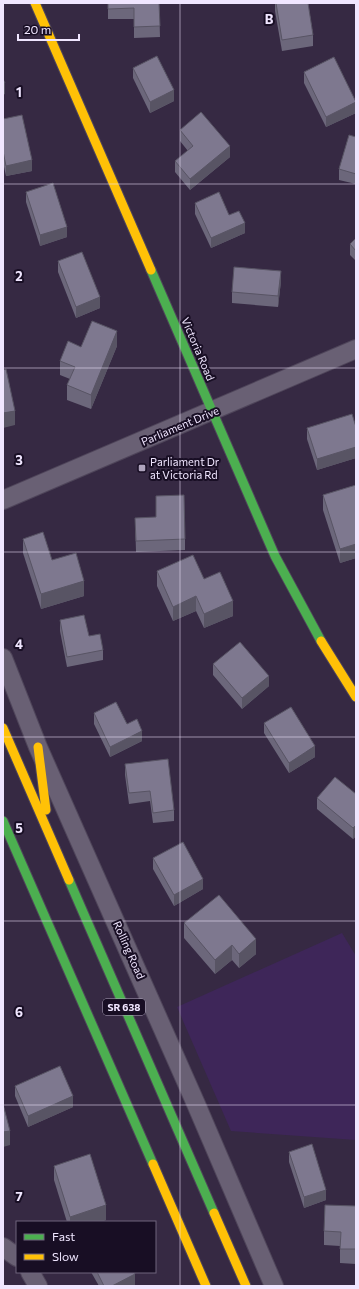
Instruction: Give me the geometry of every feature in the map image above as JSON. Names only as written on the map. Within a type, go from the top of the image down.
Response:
[{"type":"main road","name":"Victoria Road","points":[[35,3],[275,556],[312,628],[356,697]]},
{"type":"main road","name":"SR 638","points":[[3,728],[246,1286]]},
{"type":"main road","points":[[38,747],[50,835]]},
{"type":"main road","name":"SR 638","points":[[3,821],[206,1286]]},
{"type":"street","name":"Parliament Drive","points":[[3,500],[212,412],[356,349]]},
{"type":"street","name":"Rolling Road","points":[[3,658],[38,747],[196,1104],[274,1286]]},
{"type":"street","points":[[3,1247],[16,1256]]},
{"type":"street","points":[[31,1273],[38,1286]]},
{"type":"shaded area","points":[[342,933],[356,956],[356,1140],[231,1131],[177,1007]]},
{"type":"building","points":[[108,3],[159,3],[160,26],[134,27],[134,8],[108,9]]},
{"type":"building","points":[[276,3],[308,3],[313,35],[282,40]]},
{"type":"building","points":[[157,56],[174,90],[150,102],[133,68]]},
{"type":"building","points":[[334,57],[356,102],[326,117],[304,72]]},
{"type":"building","points":[[201,112],[230,146],[190,179],[175,161],[193,146],[180,130]]},
{"type":"building","points":[[22,115],[32,160],[6,166],[3,151],[3,119]]},
{"type":"building","points":[[349,135],[356,137],[356,174],[339,169]]},
{"type":"building","points":[[53,183],[67,227],[40,235],[26,192]]},
{"type":"building","points":[[219,192],[229,215],[239,211],[245,223],[211,238],[195,203]]},
{"type":"building","points":[[356,238],[356,251],[350,244]]},
{"type":"building","points":[[82,252],[100,297],[76,307],[58,261]]},
{"type":"building","points":[[234,267],[281,271],[278,296],[232,292]]},
{"type":"building","points":[[92,321],[117,331],[91,395],[67,385],[75,367],[60,361],[68,341],[81,347]]},
{"type":"building","points":[[6,369],[15,411],[3,413],[3,370]]},
{"type":"building","points":[[352,414],[356,427],[356,447],[317,459],[307,428]]},
{"type":"building","points":[[356,485],[356,544],[340,549],[323,495]]},
{"type":"building","points":[[184,495],[185,539],[136,541],[135,518],[156,517],[156,496]]},
{"type":"building","points":[[43,532],[52,560],[76,553],[84,581],[41,594],[23,539]]},
{"type":"building","points":[[193,555],[204,579],[220,572],[233,601],[204,614],[196,596],[173,607],[157,571]]},
{"type":"building","points":[[84,615],[89,636],[100,634],[103,650],[67,657],[60,620]]},
{"type":"building","points":[[240,642],[269,676],[242,698],[213,664]]},
{"type":"building","points":[[116,702],[127,724],[137,719],[142,731],[110,747],[94,713]]},
{"type":"building","points":[[291,707],[315,746],[289,763],[264,723]]},
{"type":"building","points":[[168,759],[174,810],[153,813],[150,791],[129,793],[125,764]]},
{"type":"building","points":[[335,777],[356,794],[356,825],[353,828],[317,798]]},
{"type":"building","points":[[183,842],[203,879],[174,895],[153,858]]},
{"type":"building","points":[[219,895],[256,939],[239,954],[232,945],[215,960],[184,923]]},
{"type":"building","points":[[60,1066],[73,1096],[28,1116],[15,1086]]},
{"type":"building","points":[[3,1104],[10,1131],[3,1132]]},
{"type":"building","points":[[312,1144],[326,1190],[304,1197],[289,1152]]},
{"type":"building","points":[[90,1154],[106,1205],[70,1217],[54,1166]]},
{"type":"building","points":[[325,1205],[356,1206],[356,1249],[340,1249],[341,1232],[324,1231]]},
{"type":"building","points":[[98,1273],[135,1274],[112,1286],[104,1286]]},
{"type":"traffic: fast","points":[[151,270],[275,556],[321,641]]},
{"type":"traffic: fast","points":[[3,821],[153,1164]]},
{"type":"traffic: fast","points":[[69,880],[214,1213]]},
{"type":"traffic: slow","points":[[35,3],[151,270]]},
{"type":"traffic: slow","points":[[321,641],[356,697]]},
{"type":"traffic: slow","points":[[3,728],[69,880]]},
{"type":"traffic: slow","points":[[38,747],[46,810]]},
{"type":"traffic: slow","points":[[153,1164],[206,1286]]},
{"type":"traffic: slow","points":[[214,1213],[246,1286]]},
{"type":"place","name":"Parliament Dr at Victoria Rd","points":[[142,468]]}]
